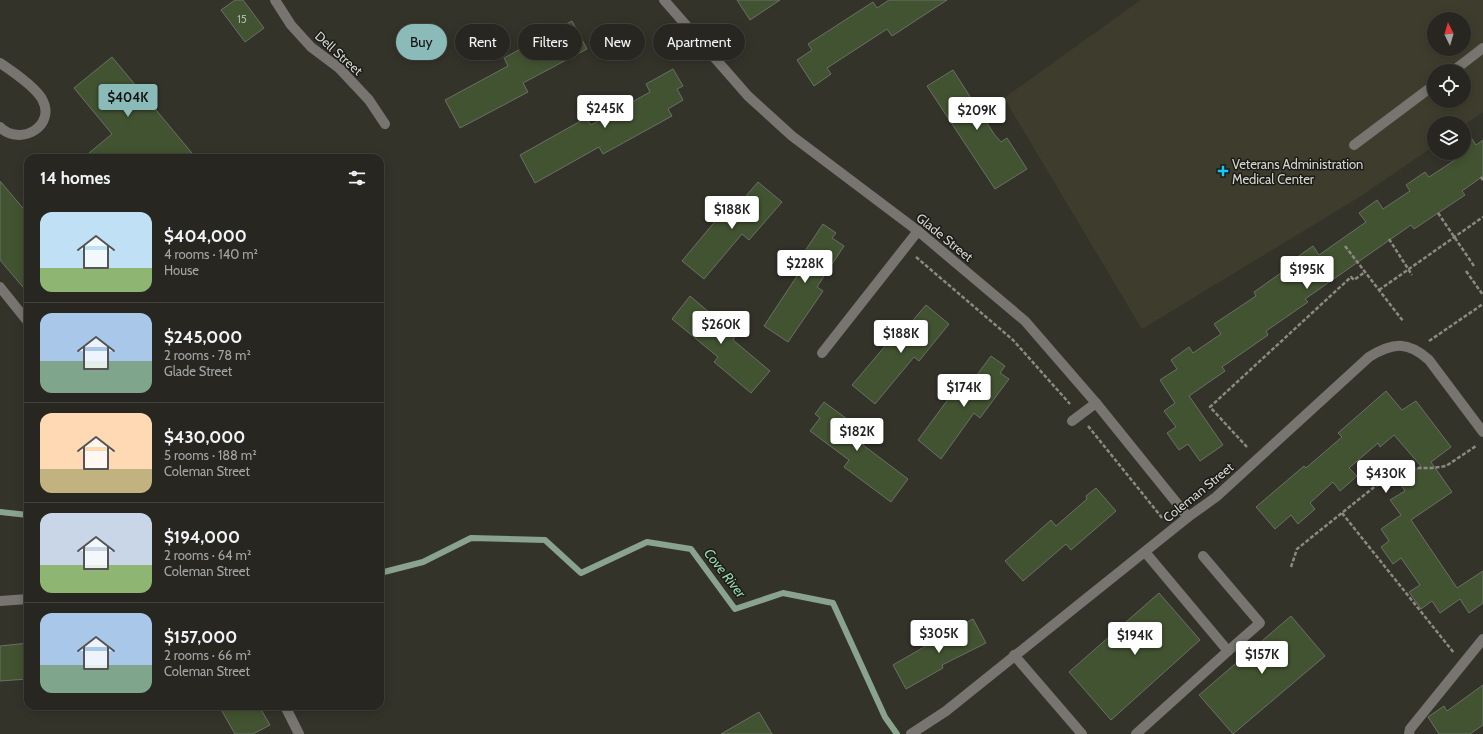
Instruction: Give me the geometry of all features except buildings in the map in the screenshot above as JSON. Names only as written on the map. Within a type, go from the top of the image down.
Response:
[{"type":"street","name":"Dell Street","points":[[275,0],[291,25],[311,47],[339,68],[369,100],[385,124]]},
{"type":"street","name":"Glade Street","points":[[664,0],[748,96],[786,131],[824,162],[918,231],[1025,321],[1096,404],[1188,517]]},
{"type":"street","points":[[1462,64],[1483,48]]},
{"type":"street","points":[[0,64],[37,92],[43,101],[46,113],[44,120],[38,128],[25,135],[12,135],[0,127]]},
{"type":"street","points":[[1354,145],[1427,90]]},
{"type":"street","points":[[822,353],[918,231]]},
{"type":"street","points":[[0,287],[24,317]]},
{"type":"street","name":"Coleman Street","points":[[911,734],[946,711],[1188,517],[1216,497],[1369,356],[1381,349],[1394,346],[1407,346],[1419,352],[1429,360],[1483,432]]},
{"type":"street","points":[[1076,418],[1096,404]]},
{"type":"street","points":[[1145,552],[1228,650]]},
{"type":"street","points":[[1136,734],[1228,650],[1260,623],[1203,556]]},
{"type":"street","points":[[0,601],[24,599]]},
{"type":"street","points":[[1409,734],[1410,729],[1483,639]]},
{"type":"street","points":[[1014,655],[1082,734]]},
{"type":"street","points":[[287,710],[299,734]]},
{"type":"path","points":[[1438,213],[1474,266]]},
{"type":"path","points":[[1379,290],[1483,217]]},
{"type":"path","points":[[1389,239],[1412,275]]},
{"type":"path","points":[[1345,246],[1403,321]]},
{"type":"path","points":[[906,248],[1013,340],[1076,418],[1173,530]]},
{"type":"path","points":[[1466,271],[1483,295]]},
{"type":"path","points":[[1258,459],[1210,407],[1351,277],[1354,280],[1365,272]]},
{"type":"path","points":[[1419,352],[1429,342],[1483,304]]},
{"type":"path","points":[[1290,567],[1297,549],[1398,468],[1432,468],[1446,466],[1477,445]]},
{"type":"path","points":[[1342,513],[1462,663]]},
{"type":"shaded area","name":"Veterans Administration Medical Center","points":[[1141,0],[1483,0],[1483,112],[1471,120],[1471,116],[1427,116],[1427,151],[1361,196],[1142,329],[1004,98]]},
{"type":"waterway","name":"Cove River","points":[[0,512],[24,515]]},
{"type":"waterway","name":"Cove River","points":[[384,572],[423,562],[471,538],[545,540],[581,573],[647,542],[691,549],[735,609],[783,593],[833,603],[885,717],[897,734]]},
{"type":"place","name":"Veterans Administration Medical Center","points":[[1223,171]]}]
